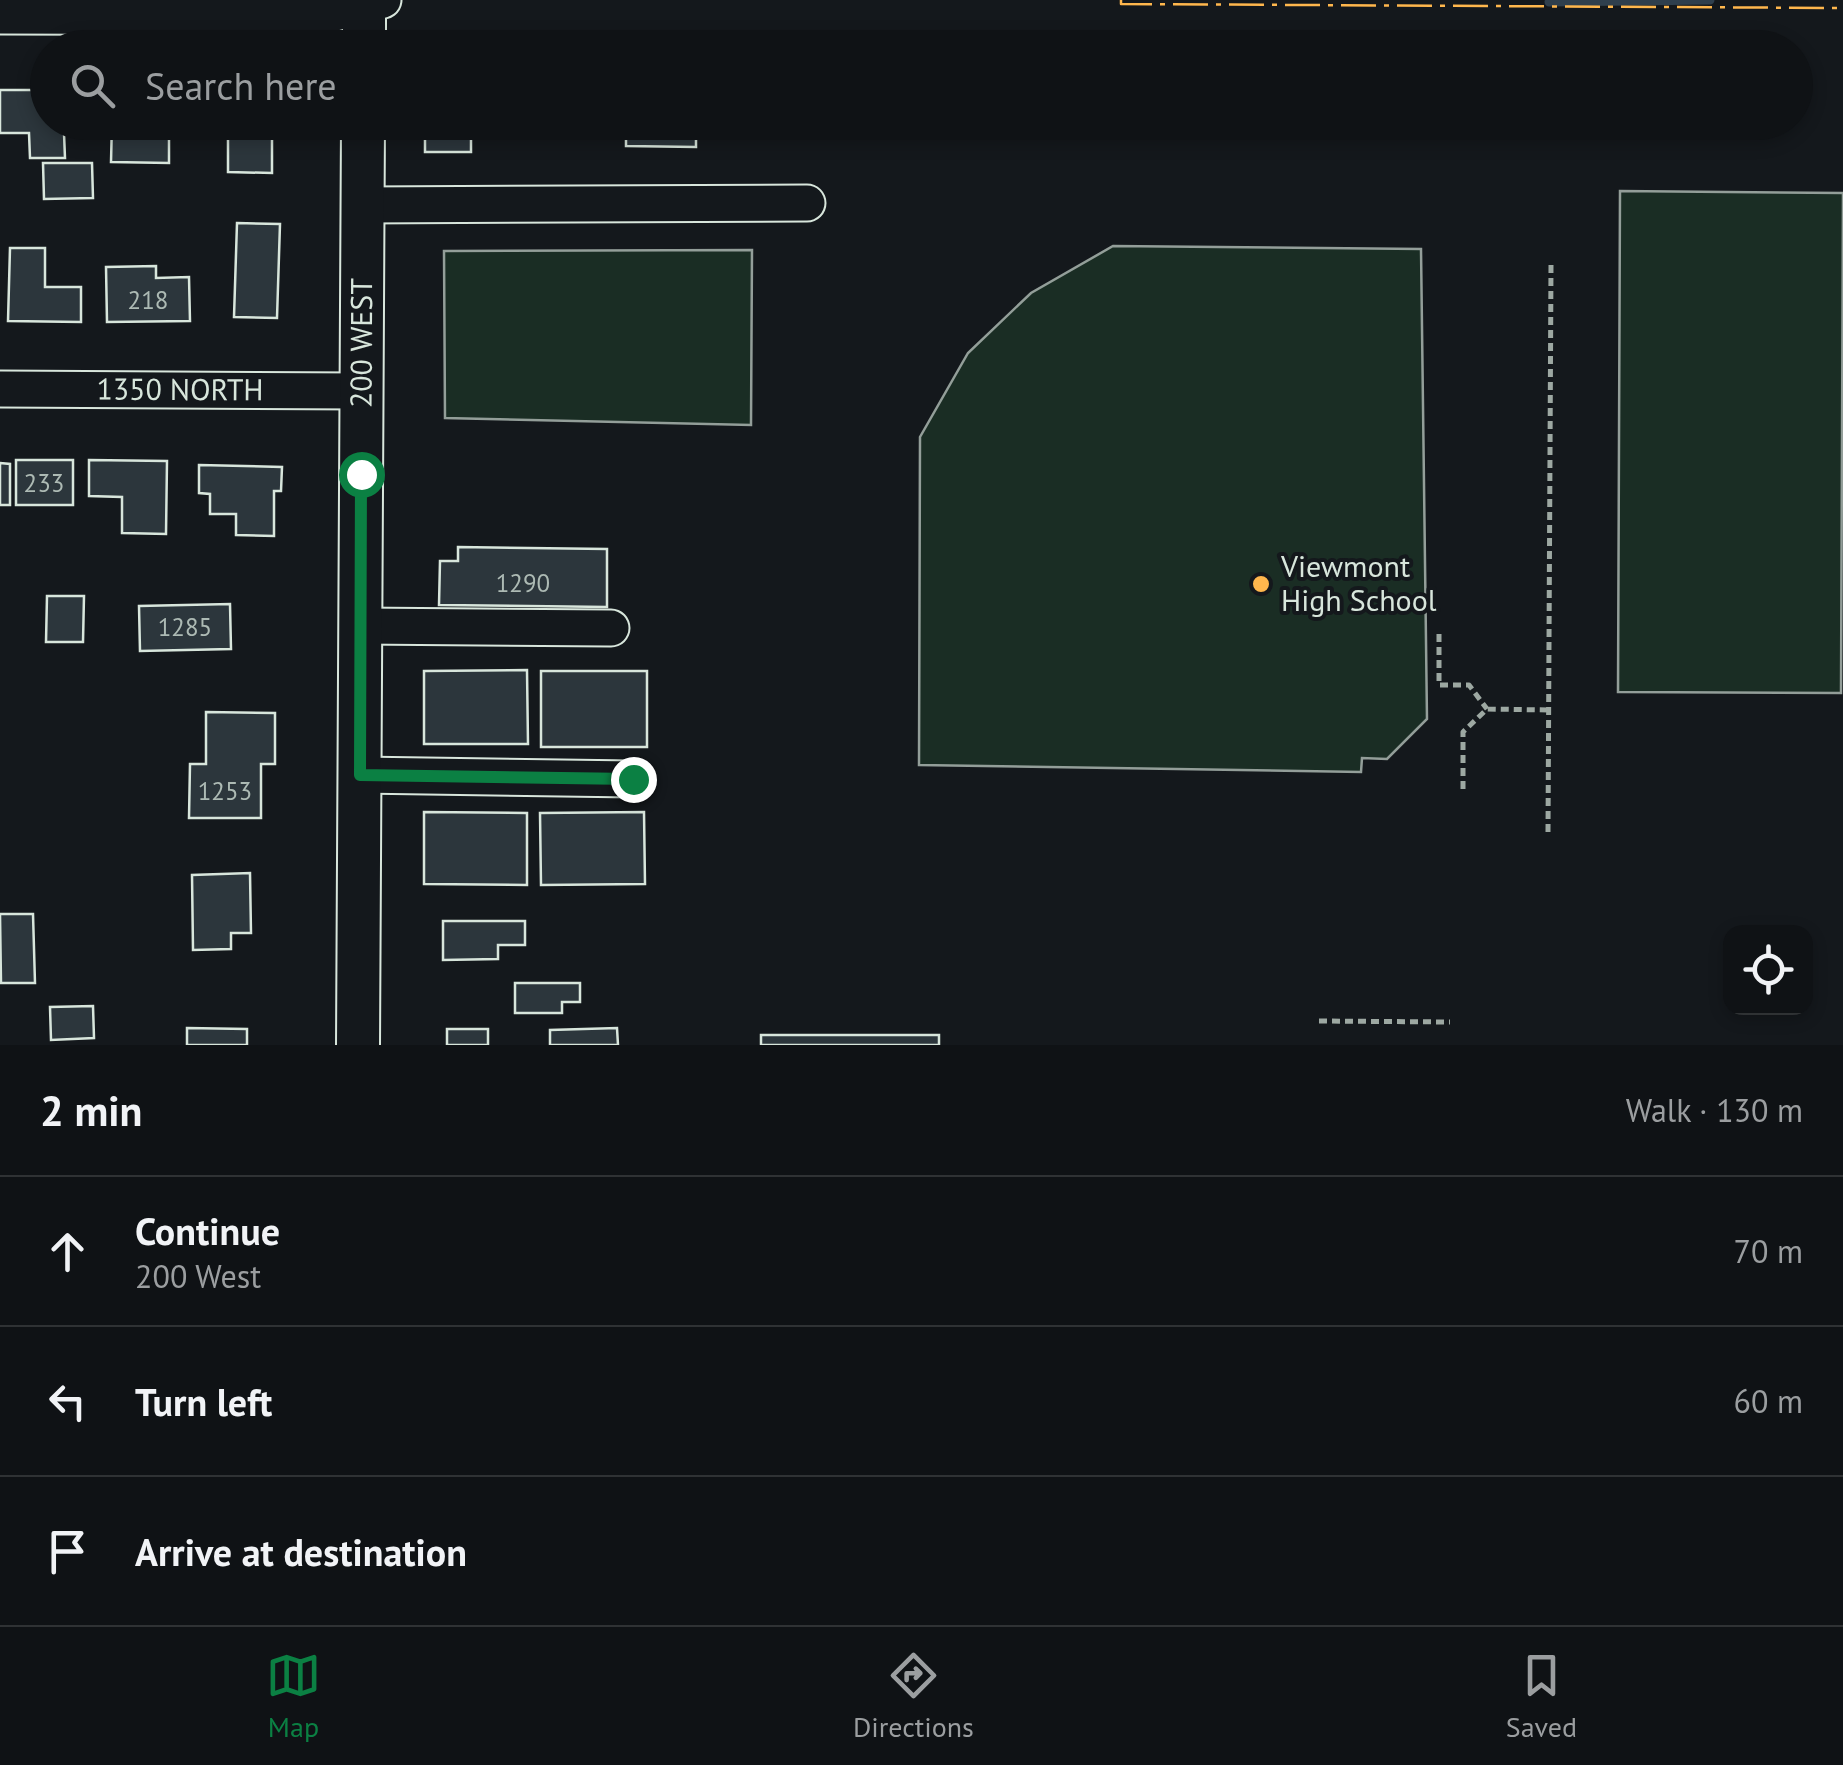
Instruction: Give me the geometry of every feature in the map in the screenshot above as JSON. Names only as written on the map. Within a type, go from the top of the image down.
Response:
[{"type":"main road","name":"200 WEST","points":[[358,1045],[364,140]]},
{"type":"street","points":[[0,16],[369,14]]},
{"type":"street","points":[[363,204],[808,203]]},
{"type":"street","name":"1350 NORTH","points":[[0,389],[362,390]]},
{"type":"street","points":[[360,626],[611,628]]},
{"type":"street","points":[[360,775],[633,779]]},
{"type":"path","points":[[1548,832],[1551,265]]},
{"type":"path","points":[[1438,634],[1439,685],[1469,685],[1486,710]]},
{"type":"path","points":[[1463,789],[1463,732],[1486,710],[1549,710]]},
{"type":"path","points":[[1320,1021],[1450,1022]]},
{"type":"green space","points":[[1620,191],[1843,193],[1841,693],[1618,692]]},
{"type":"green space","points":[[1113,246],[1421,249],[1427,719],[1387,759],[1362,758],[1361,772],[919,765],[920,437],[968,353],[1031,293]]},
{"type":"green space","points":[[752,250],[751,425],[445,418],[444,251]]},
{"type":"building","points":[[0,90],[30,90],[30,140],[64,140],[65,158],[30,158],[29,133],[0,133]]},
{"type":"building","points":[[112,140],[169,140],[169,163],[111,162]]},
{"type":"building","points":[[228,140],[272,140],[272,173],[228,172]]},
{"type":"building","points":[[425,140],[471,140],[471,152],[425,152]]},
{"type":"building","points":[[626,140],[696,140],[696,147],[626,146]]},
{"type":"building","points":[[43,163],[92,163],[93,198],[44,199]]},
{"type":"building","points":[[237,223],[280,224],[277,318],[234,317]]},
{"type":"building","points":[[10,248],[45,248],[45,287],[81,287],[81,322],[8,321]]},
{"type":"building","points":[[156,266],[156,278],[189,277],[190,321],[107,322],[106,267]]},
{"type":"building","points":[[16,460],[73,460],[73,505],[16,505]]},
{"type":"building","points":[[89,460],[167,461],[166,534],[122,533],[122,497],[89,496]]},
{"type":"building","points":[[0,463],[10,464],[10,505],[0,505]]},
{"type":"building","points":[[199,465],[282,467],[281,491],[274,491],[274,536],[236,535],[236,514],[210,514],[210,494],[199,493]]},
{"type":"building","points":[[458,547],[607,549],[607,607],[439,605],[440,561],[458,561]]},
{"type":"building","points":[[47,596],[84,596],[83,642],[46,642]]},
{"type":"building","points":[[230,604],[231,649],[140,651],[139,606]]},
{"type":"building","points":[[527,670],[528,744],[424,744],[424,671]]},
{"type":"building","points":[[541,671],[647,671],[647,747],[541,747]]},
{"type":"building","points":[[206,712],[275,713],[275,764],[261,764],[261,818],[189,818],[190,764],[206,764]]},
{"type":"building","points":[[424,812],[527,813],[527,885],[424,884]]},
{"type":"building","points":[[644,812],[645,884],[541,885],[540,813]]},
{"type":"building","points":[[250,873],[251,933],[231,933],[231,949],[193,950],[192,875]]},
{"type":"building","points":[[0,914],[33,914],[35,983],[1,983]]},
{"type":"building","points":[[443,921],[525,921],[525,945],[498,945],[498,959],[443,960]]},
{"type":"building","points":[[515,983],[580,983],[580,1002],[562,1002],[562,1013],[515,1013]]},
{"type":"building","points":[[93,1006],[94,1038],[51,1040],[50,1007]]},
{"type":"building","points":[[187,1028],[247,1029],[247,1045],[187,1045]]},
{"type":"building","points":[[617,1028],[618,1045],[550,1045],[550,1030]]},
{"type":"building","points":[[447,1029],[488,1029],[488,1045],[447,1045]]},
{"type":"building","points":[[761,1035],[939,1035],[939,1045],[761,1045]]},
{"type":"waterway","points":[[1549,2],[1710,0]]},
{"type":"power","points":[[1121,0],[1121,4],[1843,8]]},
{"type":"place","name":"Viewmont High School","points":[[1261,584]]},
{"type":"route","points":[[361,474],[360,775],[633,779]]}]
